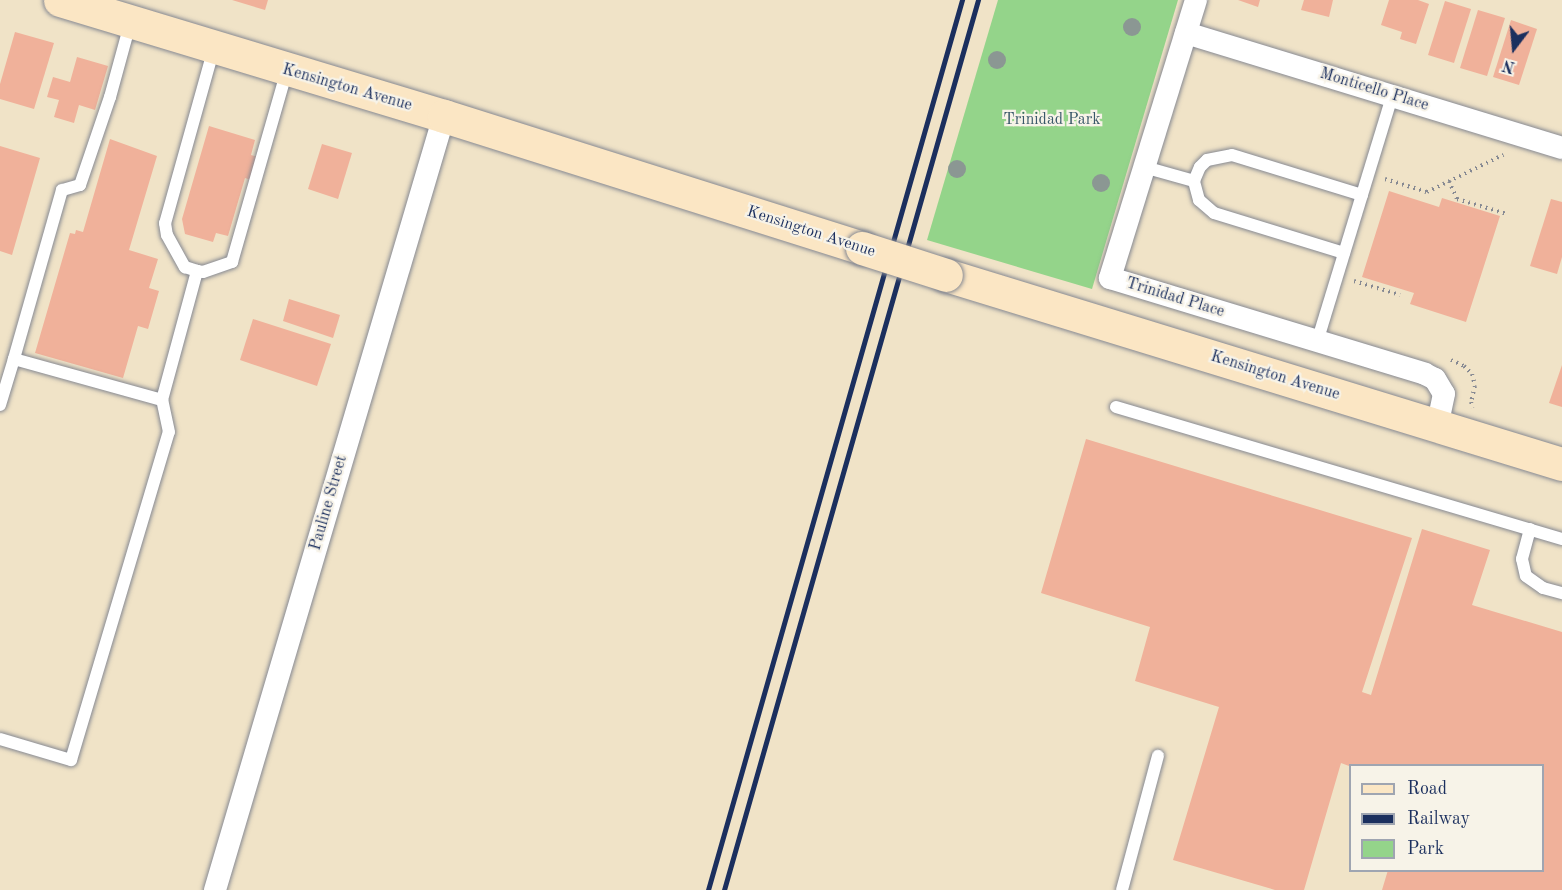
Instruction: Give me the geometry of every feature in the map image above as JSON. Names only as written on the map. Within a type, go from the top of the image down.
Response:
[{"type":"street","name":"Kensington Avenue","points":[[60,0],[444,116],[862,248],[1562,464]]},
{"type":"street","name":"Trinidad Place","points":[[1196,0],[1110,278],[1399,365],[1435,379],[1444,394],[1437,426]]},
{"type":"street","name":"Monticello Place","points":[[1186,33],[1562,148]]},
{"type":"street","name":"Pauline Street","points":[[215,890],[444,116]]},
{"type":"lane","points":[[0,405],[63,190],[80,185],[110,97],[131,22]]},
{"type":"lane","points":[[214,48],[165,223],[167,235],[185,267],[197,271],[203,272],[232,262],[287,70]]},
{"type":"lane","points":[[1317,342],[1392,96]]},
{"type":"lane","points":[[1344,253],[1214,213],[1198,200],[1194,181],[1200,167],[1207,160],[1232,155],[1362,195]]},
{"type":"lane","points":[[1144,167],[1194,181]]},
{"type":"lane","points":[[0,739],[71,760],[169,432],[162,400],[197,271]]},
{"type":"lane","points":[[14,359],[162,400]]},
{"type":"lane","points":[[1116,407],[1562,539]]},
{"type":"lane","points":[[1530,530],[1522,560],[1526,576],[1543,588],[1562,593]]},
{"type":"lane","points":[[1122,890],[1158,756]]},
{"type":"path","points":[[1381,178],[1427,192],[1503,155]]},
{"type":"path","points":[[1449,181],[1457,199],[1507,214]]},
{"type":"path","points":[[1349,279],[1400,295]]},
{"type":"green space","name":"Trinidad Park","points":[[998,0],[1178,0],[1092,289],[927,240]]},
{"type":"building","points":[[232,0],[268,0],[265,10]]},
{"type":"building","points":[[1238,0],[1260,0],[1258,7]]},
{"type":"building","points":[[1304,0],[1333,0],[1329,17],[1301,10]]},
{"type":"building","points":[[1389,0],[1418,0],[1429,4],[1416,44],[1400,39],[1402,32],[1381,25]]},
{"type":"building","points":[[1445,1],[1471,9],[1454,63],[1428,55]]},
{"type":"building","points":[[1478,10],[1505,18],[1487,76],[1460,68]]},
{"type":"building","points":[[1511,20],[1537,29],[1519,85],[1493,77]]},
{"type":"building","points":[[15,32],[54,43],[34,109],[0,99],[0,84]]},
{"type":"building","points":[[77,57],[108,66],[95,110],[79,105],[74,123],[54,117],[59,100],[47,97],[53,77],[70,82]]},
{"type":"building","points":[[209,126],[255,140],[251,155],[258,157],[251,180],[245,178],[228,236],[216,233],[213,242],[185,234],[182,219]]},
{"type":"building","points":[[110,139],[157,156],[129,250],[158,259],[149,288],[159,291],[148,329],[138,326],[123,378],[35,353],[70,233],[75,234],[76,230],[83,232]]},
{"type":"building","points":[[322,144],[352,153],[338,199],[308,189]]},
{"type":"building","points":[[0,146],[40,158],[12,255],[0,251]]},
{"type":"building","points":[[1389,191],[1439,207],[1442,198],[1500,216],[1466,322],[1410,304],[1414,293],[1362,277]]},
{"type":"building","points":[[1551,199],[1562,202],[1562,257],[1557,274],[1530,266]]},
{"type":"building","points":[[289,299],[340,315],[333,338],[283,321]]},
{"type":"building","points":[[253,319],[331,344],[317,386],[240,360]]},
{"type":"building","points":[[1562,365],[1562,407],[1549,403]]},
{"type":"building","points":[[1086,439],[1412,538],[1362,692],[1371,695],[1422,529],[1490,550],[1472,605],[1562,632],[1562,890],[1382,890],[1387,872],[1544,872],[1544,764],[1349,764],[1349,766],[1341,763],[1304,890],[1275,890],[1173,860],[1219,707],[1135,681],[1150,627],[1041,593]]},
{"type":"railway","points":[[708,890],[962,0]]},
{"type":"railway","points":[[724,890],[978,0]]}]
